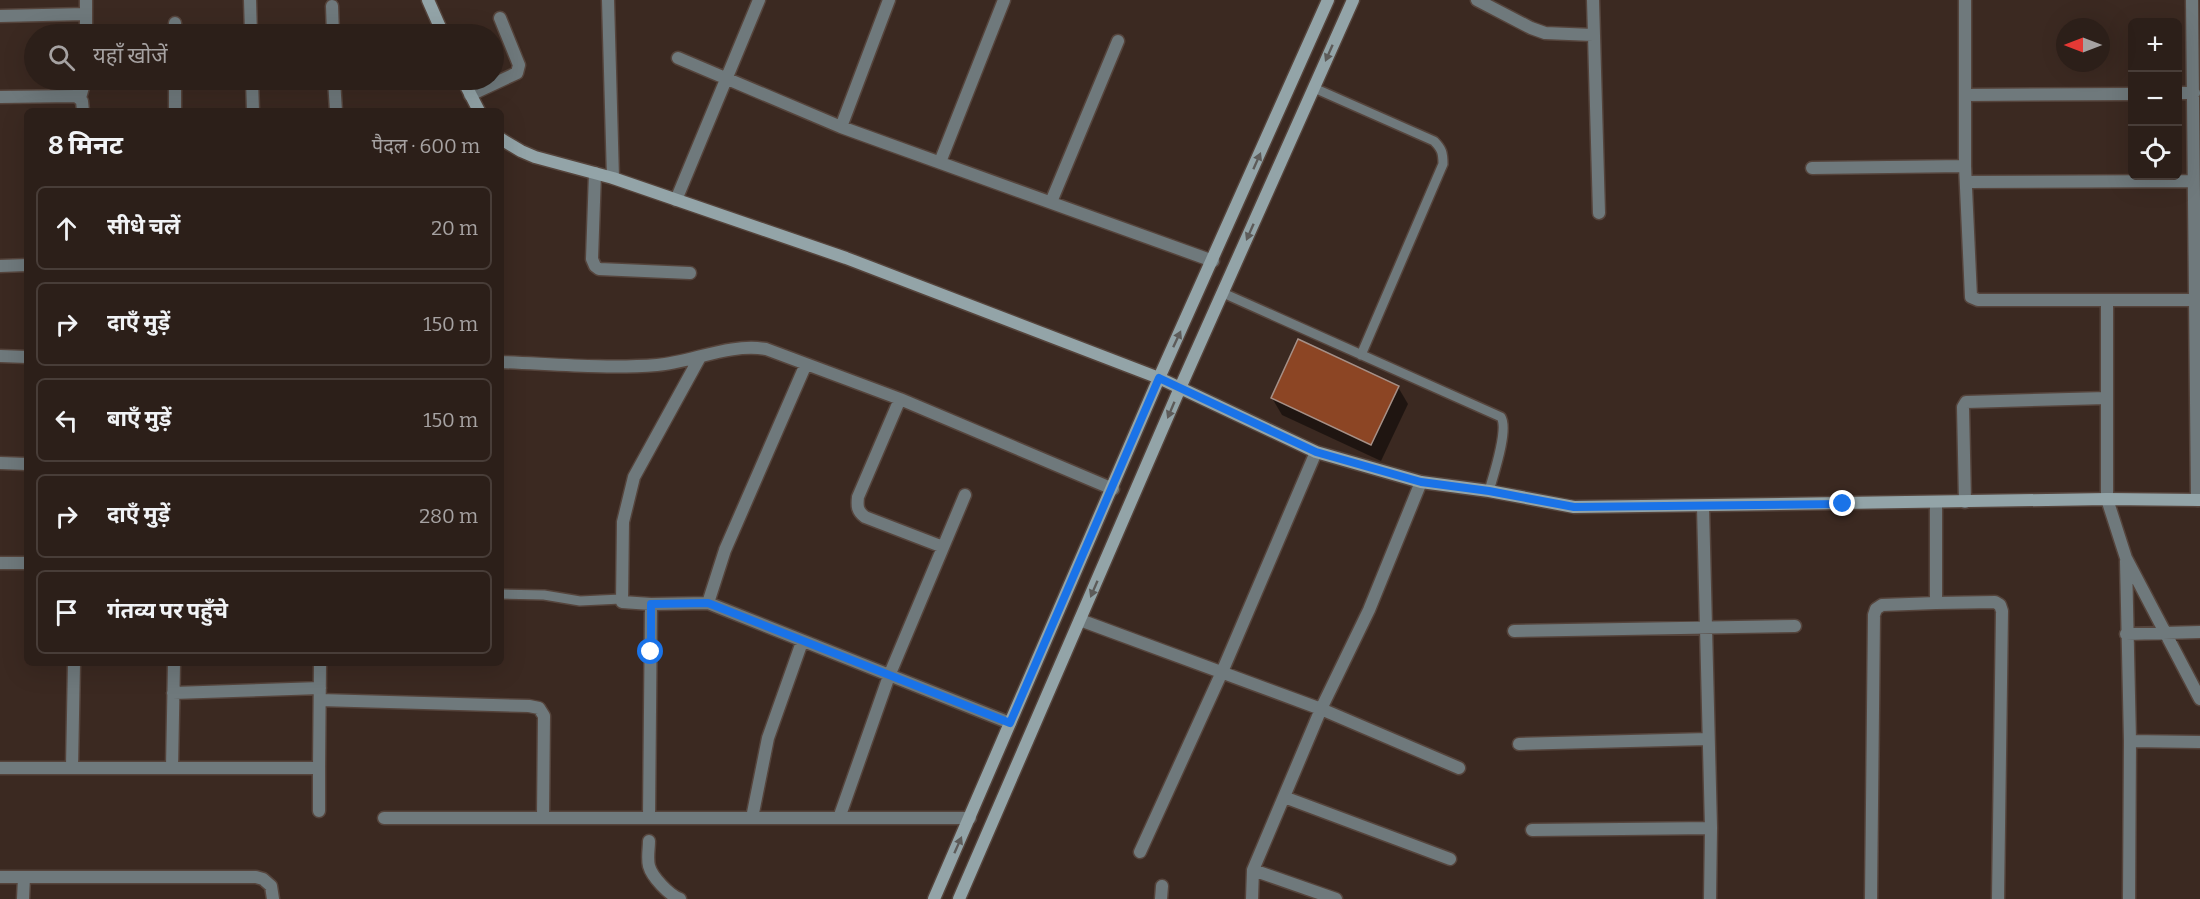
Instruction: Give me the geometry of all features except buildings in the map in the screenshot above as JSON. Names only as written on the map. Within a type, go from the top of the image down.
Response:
[{"type":"main road","points":[[428,0],[439,24]]},
{"type":"main road","points":[[934,899],[1159,378],[1328,0]]},
{"type":"main road","points":[[959,899],[1180,388],[1353,0]]},
{"type":"main road","points":[[468,90],[477,108]]},
{"type":"main road","points":[[504,141],[535,157],[613,178],[846,258],[1159,378],[1316,452],[1421,482],[1489,491],[1574,507],[1703,507],[2107,499],[2198,500]]},
{"type":"street","points":[[86,0],[86,24]]},
{"type":"street","points":[[250,0],[251,24]]},
{"type":"street","points":[[608,0],[613,178]]},
{"type":"street","points":[[676,200],[759,0]]},
{"type":"street","points":[[841,127],[889,0]]},
{"type":"street","points":[[940,162],[1004,0]]},
{"type":"street","points":[[1477,0],[1545,33],[1593,35]]},
{"type":"street","points":[[1593,0],[1599,213]]},
{"type":"street","points":[[1965,0],[1965,166],[1971,297],[1978,300],[2194,300]]},
{"type":"street","points":[[2192,0],[2193,181],[2197,237],[2194,300],[2199,406],[2198,500]]},
{"type":"street","points":[[332,6],[333,24]]},
{"type":"street","points":[[0,16],[85,14]]},
{"type":"street","points":[[500,18],[502,24]]},
{"type":"street","points":[[504,29],[519,70],[514,76],[504,80]]},
{"type":"street","points":[[1051,202],[1118,41]]},
{"type":"street","points":[[678,58],[841,127],[1213,261]]},
{"type":"street","points":[[82,90],[80,98],[83,108]]},
{"type":"street","points":[[175,90],[175,108]]},
{"type":"street","points":[[252,90],[253,108]]},
{"type":"street","points":[[335,90],[336,108]]},
{"type":"street","points":[[470,95],[482,90]]},
{"type":"street","points":[[2182,93],[2194,93]]},
{"type":"street","points":[[1965,95],[2128,94]]},
{"type":"street","points":[[0,96],[80,98]]},
{"type":"street","points":[[1812,168],[1965,166]]},
{"type":"street","points":[[596,173],[592,259],[595,266],[599,269],[690,273]]},
{"type":"street","points":[[1966,182],[2193,181]]},
{"type":"street","points":[[0,266],[24,265]]},
{"type":"street","points":[[2107,300],[2107,499],[2126,558],[2200,699]]},
{"type":"street","points":[[504,363],[640,366],[673,363],[744,347],[766,349],[900,399],[1113,489]]},
{"type":"street","points":[[0,356],[24,357]]},
{"type":"street","points":[[700,357],[634,477],[623,522],[621,599],[626,604],[708,603],[1010,723]]},
{"type":"street","points":[[708,603],[725,550],[806,364]]},
{"type":"street","points":[[1965,502],[1963,407],[1966,402],[2106,398]]},
{"type":"street","points":[[900,399],[858,497],[857,506],[865,517],[943,547]]},
{"type":"street","points":[[1140,852],[1222,672],[1316,452]]},
{"type":"street","points":[[0,464],[24,464]]},
{"type":"street","points":[[1252,899],[1253,870],[1322,709],[1369,610],[1421,482]]},
{"type":"street","points":[[839,818],[889,676],[965,495]]},
{"type":"street","points":[[1936,503],[1936,603]]},
{"type":"street","points":[[1703,507],[1711,828],[1710,899]]},
{"type":"street","points":[[2126,558],[2130,741],[2129,899]]},
{"type":"street","points":[[0,563],[24,563]]},
{"type":"street","points":[[1871,899],[1874,615],[1876,609],[1882,605],[1995,602],[2000,605],[2002,611],[1998,899]]},
{"type":"street","points":[[649,817],[651,604]]},
{"type":"street","points":[[1080,620],[1322,709],[1459,768]]},
{"type":"street","points":[[1514,631],[1795,627]]},
{"type":"street","points":[[2126,634],[2200,632]]},
{"type":"street","points":[[753,818],[768,738],[802,642]]},
{"type":"street","points":[[72,767],[74,666]]},
{"type":"street","points":[[172,768],[174,666]]},
{"type":"street","points":[[319,811],[320,666]]},
{"type":"street","points":[[173,693],[320,694],[375,700],[539,708],[544,717],[543,817]]},
{"type":"street","points":[[1519,744],[1708,740]]},
{"type":"street","points":[[2130,741],[2200,742]]},
{"type":"street","points":[[0,768],[319,768]]},
{"type":"street","points":[[1284,797],[1450,859]]},
{"type":"street","points":[[384,818],[970,818]]},
{"type":"street","points":[[1532,830],[1711,828]]},
{"type":"street","points":[[649,841],[650,868],[676,898]]},
{"type":"street","points":[[1253,870],[1336,899]]},
{"type":"street","points":[[0,877],[256,877],[263,879],[271,886],[273,899]]},
{"type":"street","points":[[23,899],[24,877]]},
{"type":"lane","points":[[1314,88],[1434,141],[1441,148],[1443,155],[1443,164],[1361,355]]},
{"type":"lane","points":[[1223,293],[1501,417],[1504,431],[1489,491]]},
{"type":"lane","points":[[504,594],[544,595],[580,601],[621,599]]},
{"type":"route","points":[[651,652],[651,604],[708,603],[1010,723],[1159,378],[1316,452],[1421,482],[1489,491],[1574,507],[1843,504]]}]
